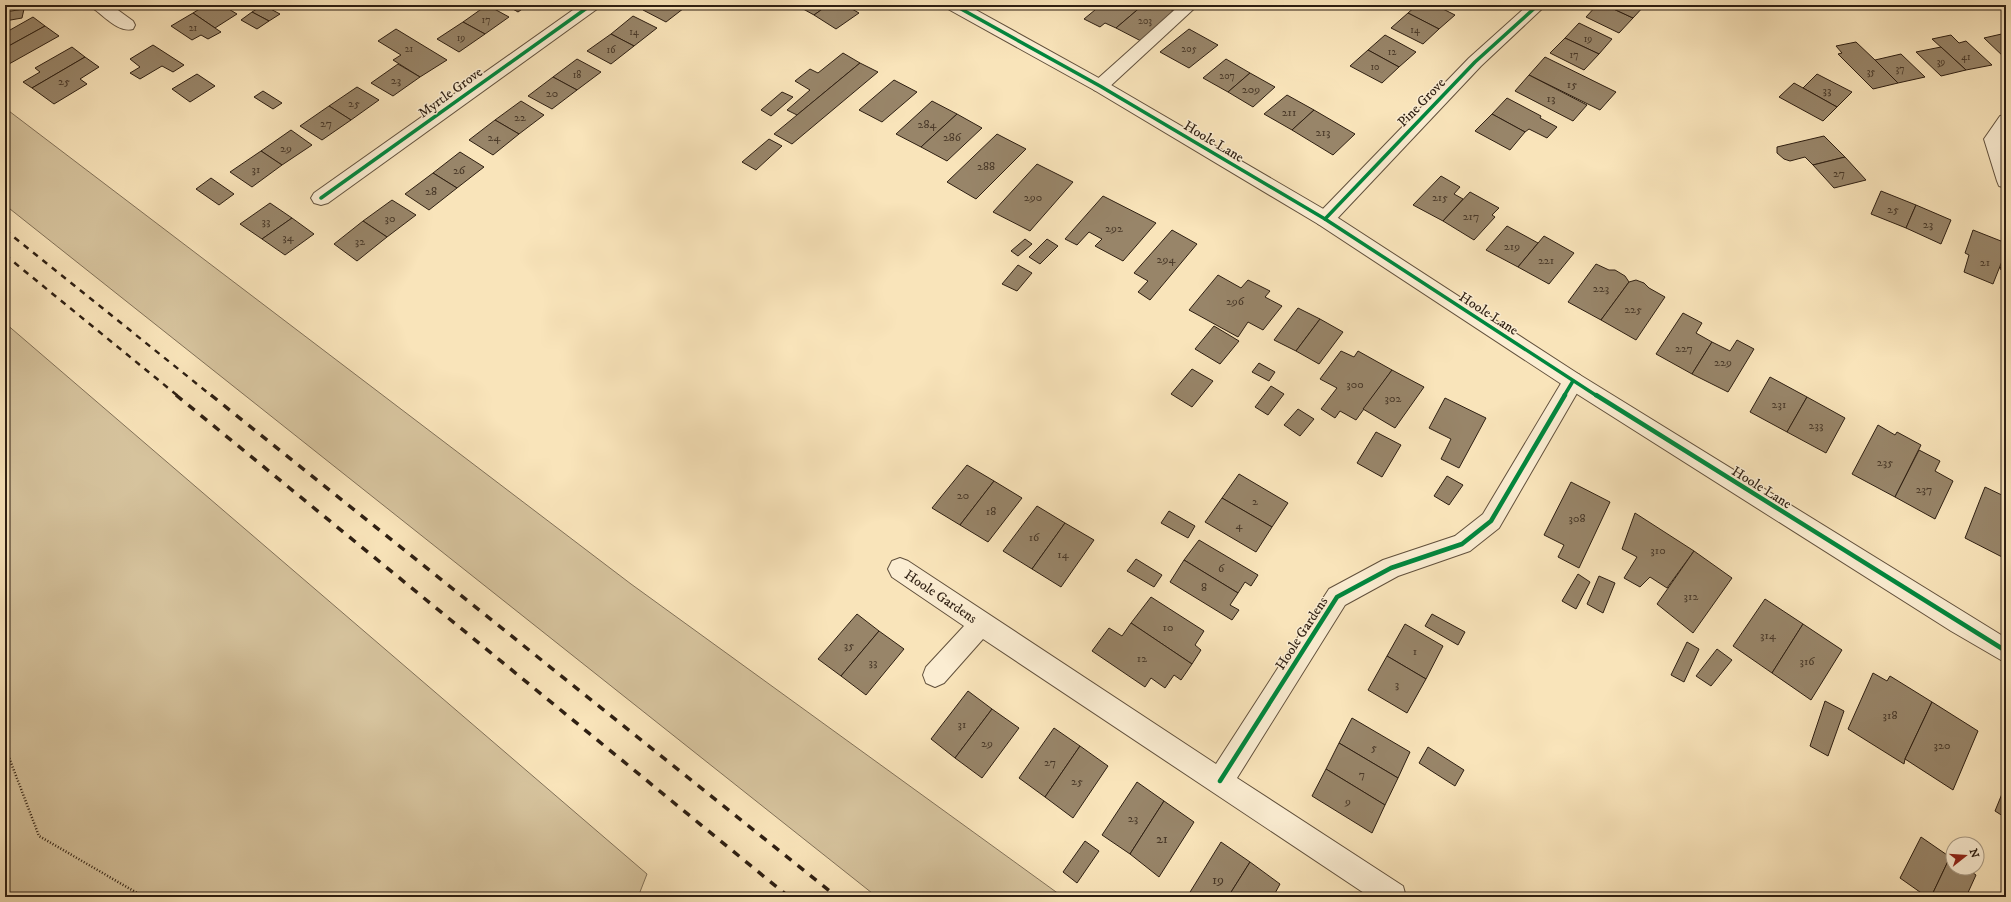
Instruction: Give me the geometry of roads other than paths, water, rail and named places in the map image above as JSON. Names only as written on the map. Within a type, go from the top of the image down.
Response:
[{"type":"street","points":[[106,9],[127,5]]},
{"type":"street","name":"Myrtle Grove","points":[[321,198],[591,5]]},
{"type":"street","name":"Hoole Lane","points":[[954,5],[1100,86],[1325,219],[1573,381],[2006,651]]},
{"type":"street","points":[[1100,86],[1190,5]]},
{"type":"street","name":"Pine Grove","points":[[1325,219],[1475,62],[1538,5]]},
{"type":"street","points":[[106,9],[127,25]]},
{"type":"street","points":[[2006,121],[1993,139],[2006,181]]},
{"type":"street","name":"Hoole Gardens","points":[[1220,780],[1337,597],[1391,568],[1462,544],[1491,521],[1573,381]]},
{"type":"street","name":"Hoole Gardens","points":[[900,569],[1393,896]]},
{"type":"street","name":"Hoole Gardens","points":[[935,675],[981,624]]},
{"type":"railway","points":[[5,230],[212,396]]},
{"type":"railway","points":[[5,255],[178,396]]},
{"type":"railway","points":[[176,395],[789,897]]},
{"type":"railway","points":[[211,395],[837,897]]}]
